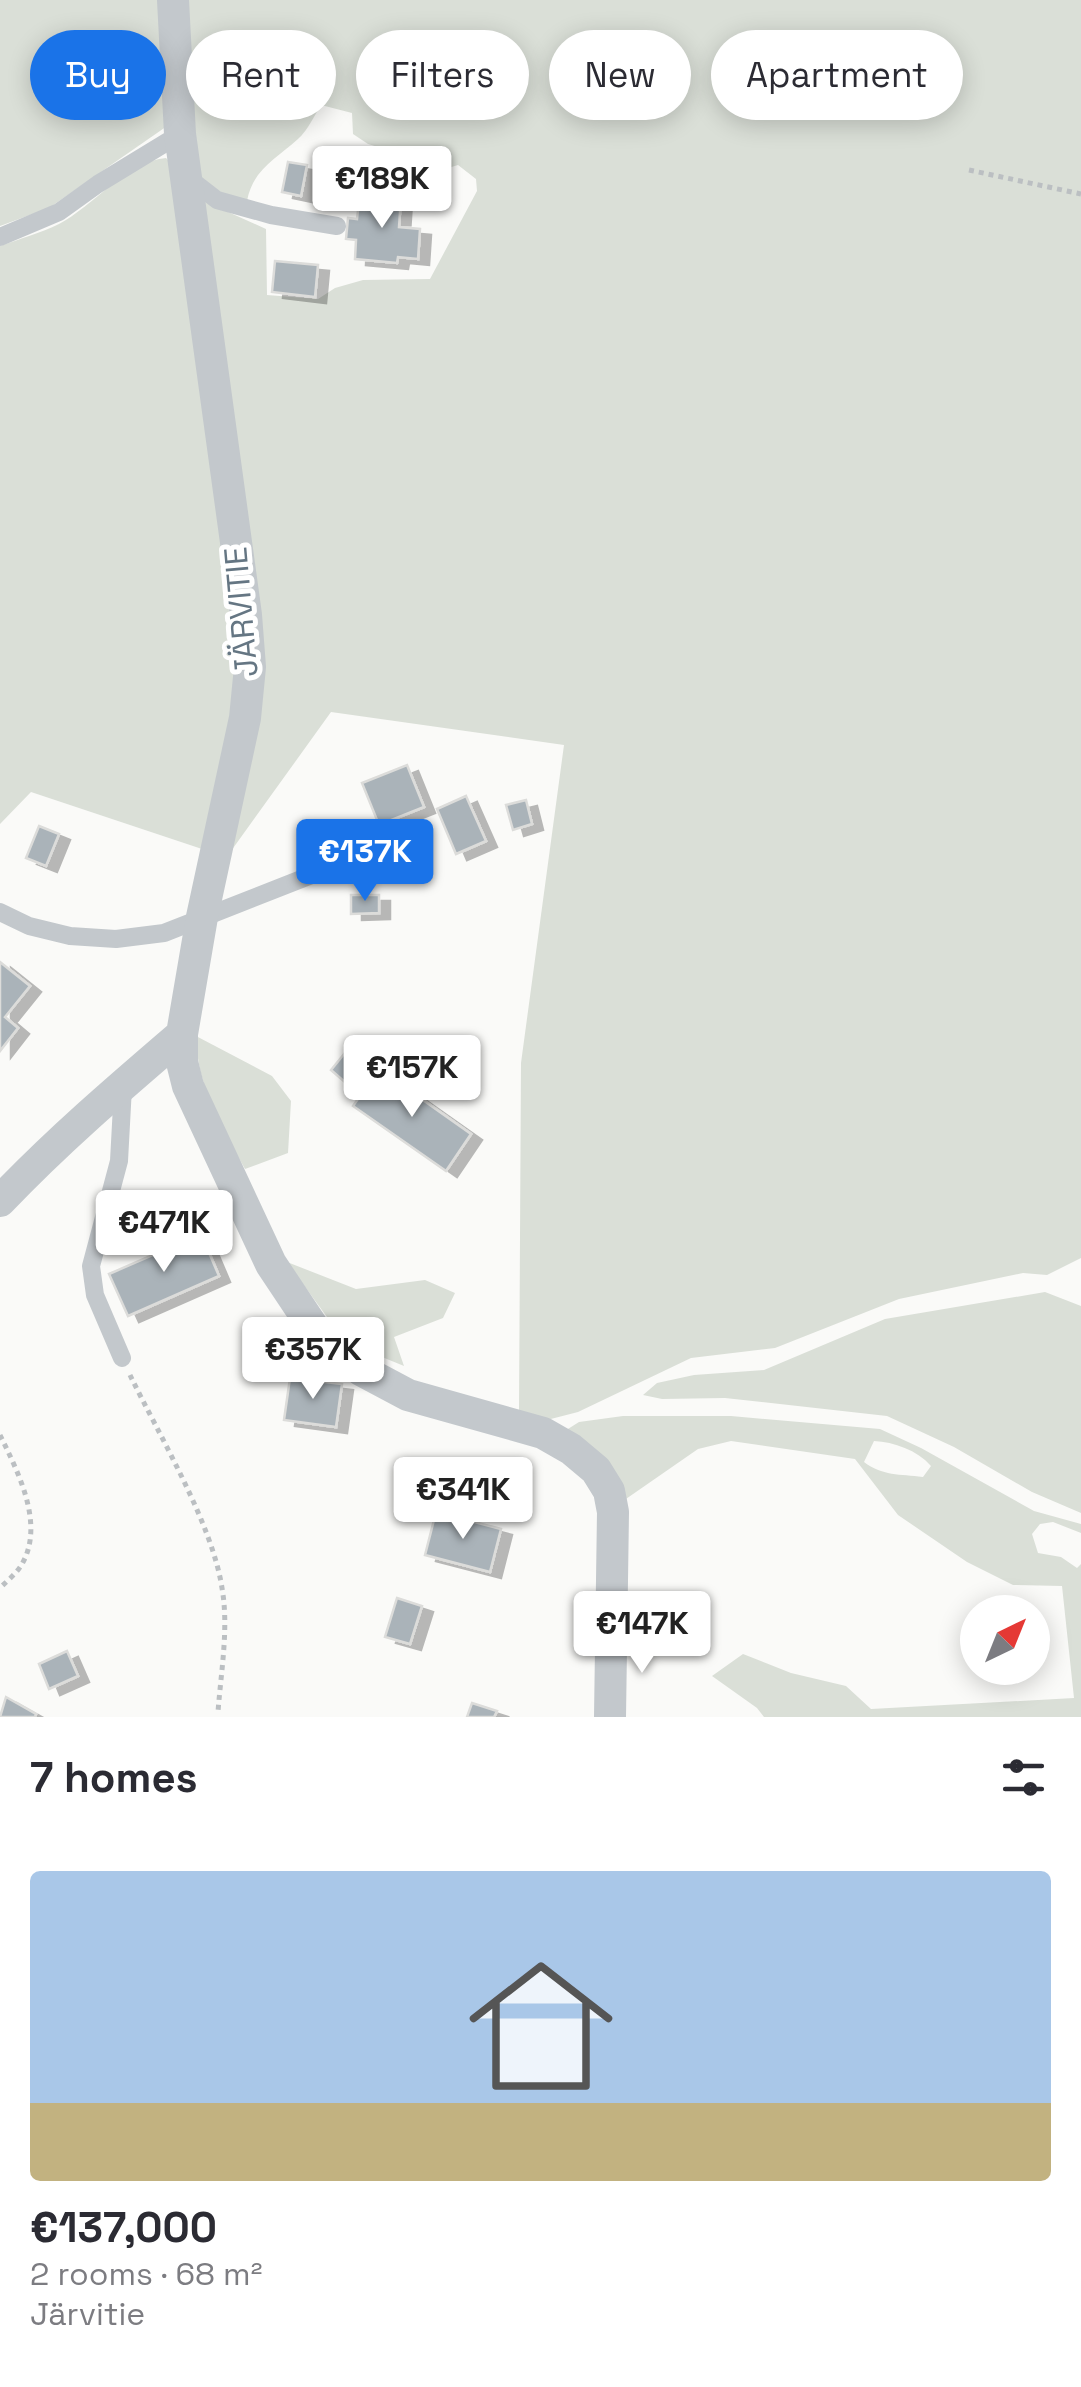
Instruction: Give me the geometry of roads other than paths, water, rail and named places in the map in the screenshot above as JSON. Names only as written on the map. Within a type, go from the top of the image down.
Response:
[{"type":"street","name":"JÄRVITIE","points":[[173,0],[180,134],[250,667],[246,718],[202,917],[182,1034],[185,1074],[206,1130],[271,1264],[321,1339],[362,1370],[408,1395],[542,1432],[572,1449],[596,1470],[613,1512],[610,1717]]},
{"type":"street","points":[[0,1201],[78,1121],[182,1034]]},
{"type":"lane","points":[[0,236],[59,212],[180,134]]},
{"type":"lane","points":[[186,176],[217,200],[271,215],[337,226]]},
{"type":"lane","points":[[0,912],[29,926],[57,933],[116,939],[164,934],[416,834]]},
{"type":"lane","points":[[122,1358],[95,1295],[90,1266],[119,1161],[123,1087]]}]
